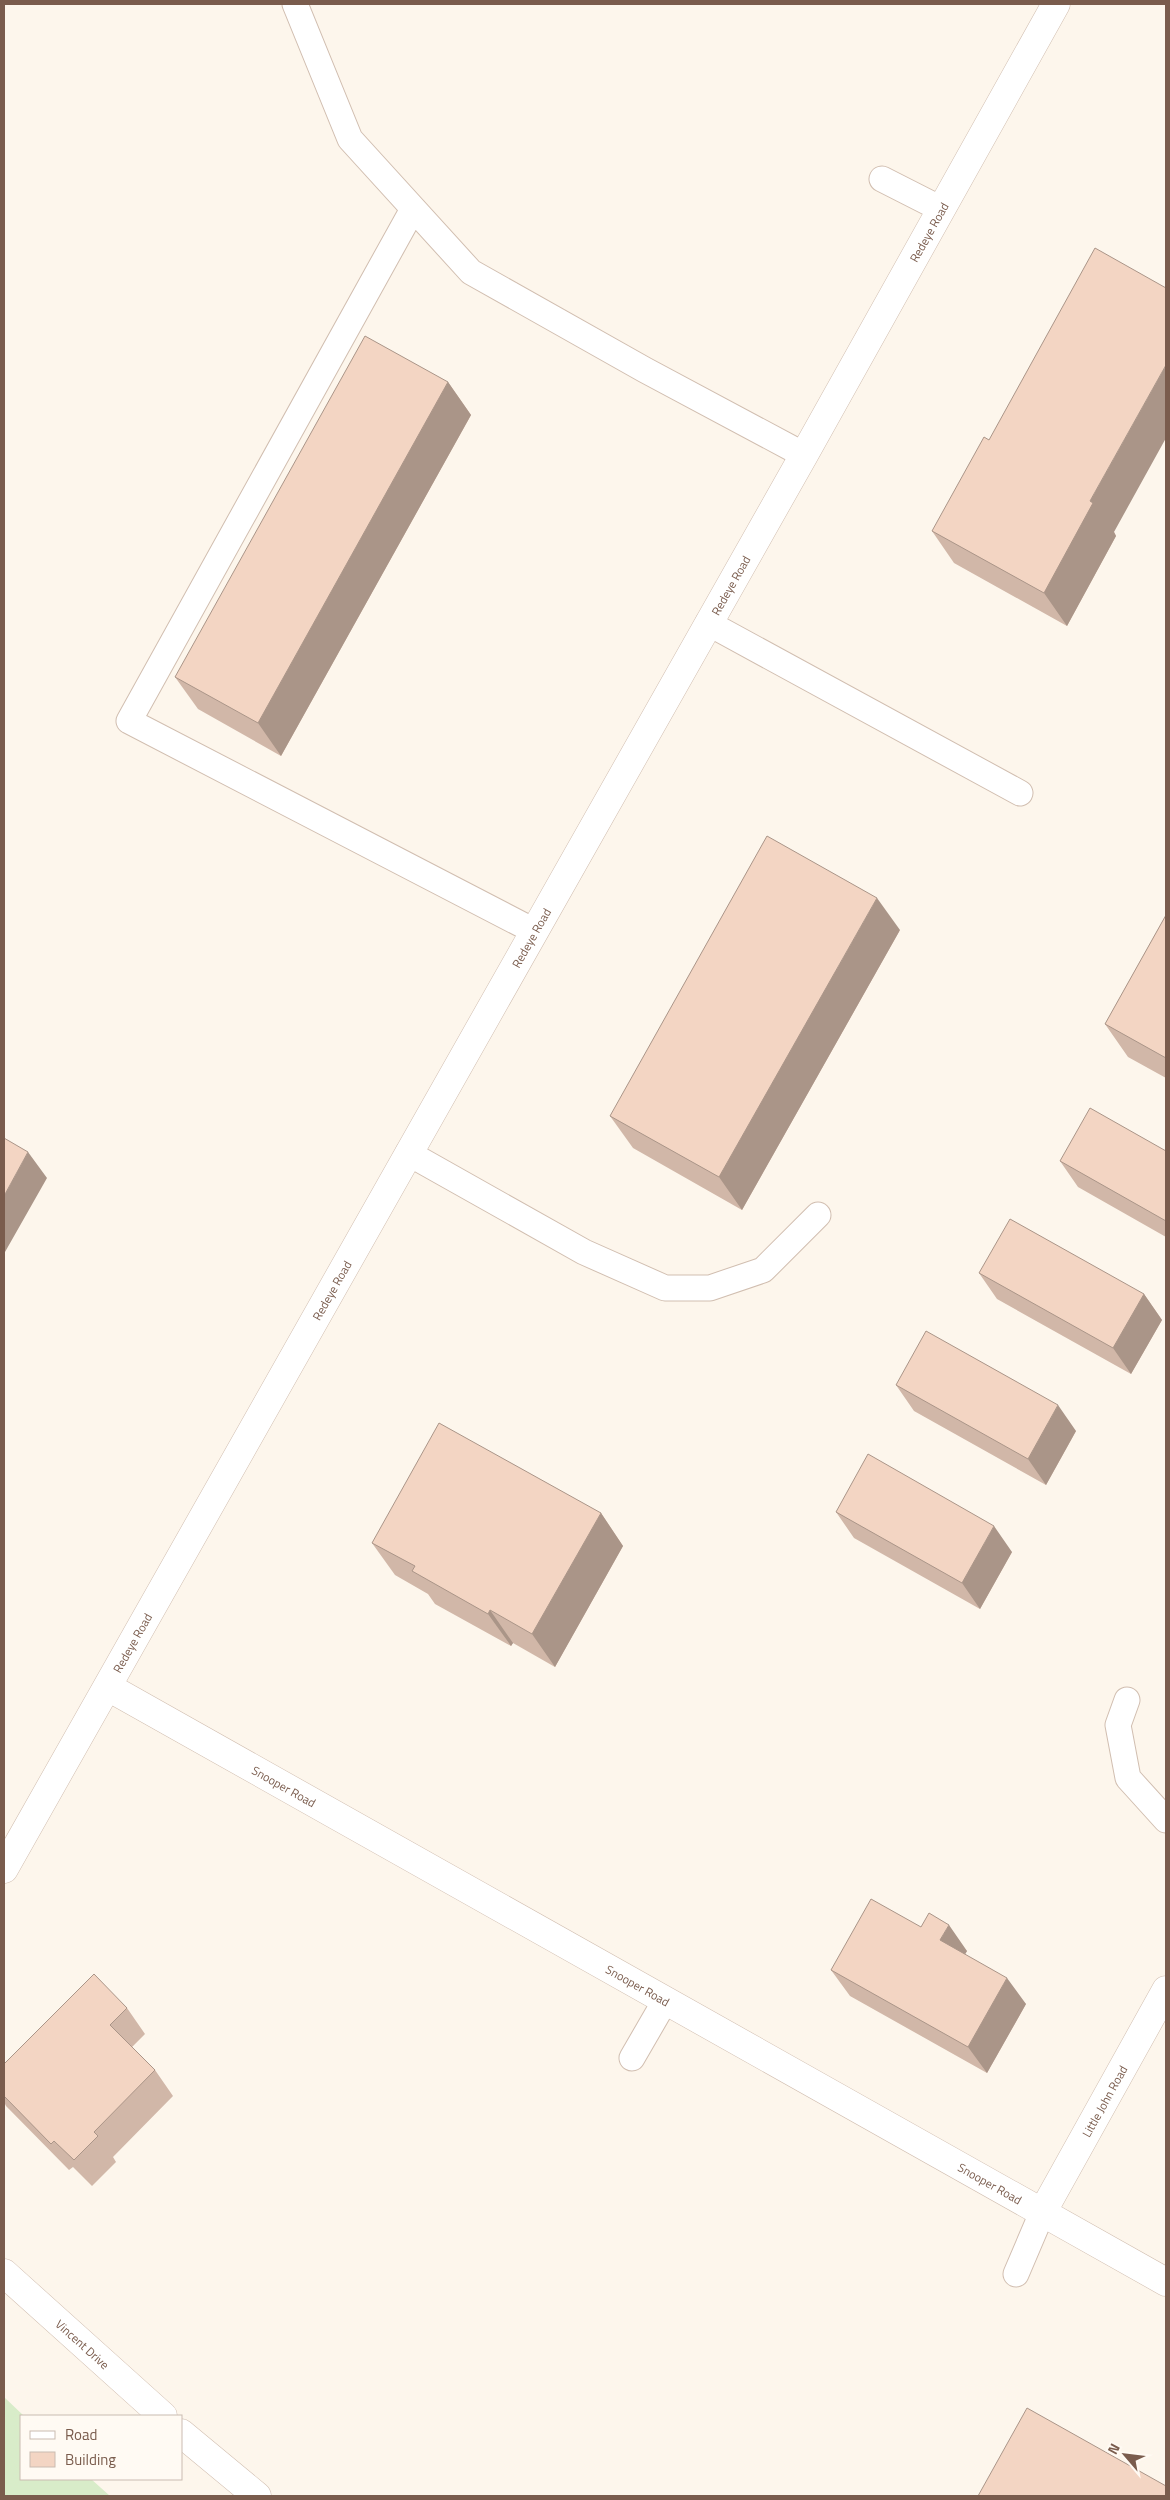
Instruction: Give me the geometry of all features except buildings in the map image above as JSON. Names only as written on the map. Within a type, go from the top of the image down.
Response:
[{"type":"street","name":"Redeye Road","points":[[4,1869],[804,455],[1056,4]]},
{"type":"street","name":"Snooper Road","points":[[108,1687],[1166,2282]]},
{"type":"street","name":"Little John Road","points":[[1042,2213],[1166,1990]]},
{"type":"street","name":"Vincent Drive","points":[[4,2272],[162,2415]]},
{"type":"street","points":[[182,2434],[256,2496]]},
{"type":"lane","points":[[295,4],[350,139],[471,272],[645,370],[804,455]]},
{"type":"lane","points":[[882,179],[941,209]]},
{"type":"lane","points":[[413,209],[129,721],[534,931]]},
{"type":"lane","points":[[708,623],[1020,793]]},
{"type":"lane","points":[[408,1153],[584,1252],[665,1288],[710,1288],[763,1270],[818,1215]]},
{"type":"lane","points":[[1127,1700],[1118,1725],[1128,1778],[1166,1820]]},
{"type":"lane","points":[[632,2058],[665,2001]]},
{"type":"lane","points":[[1016,2274],[1042,2213]]},
{"type":"green space","points":[[4,2397],[23,2415],[20,2415],[20,2480],[92,2480],[110,2496],[4,2496]]}]
